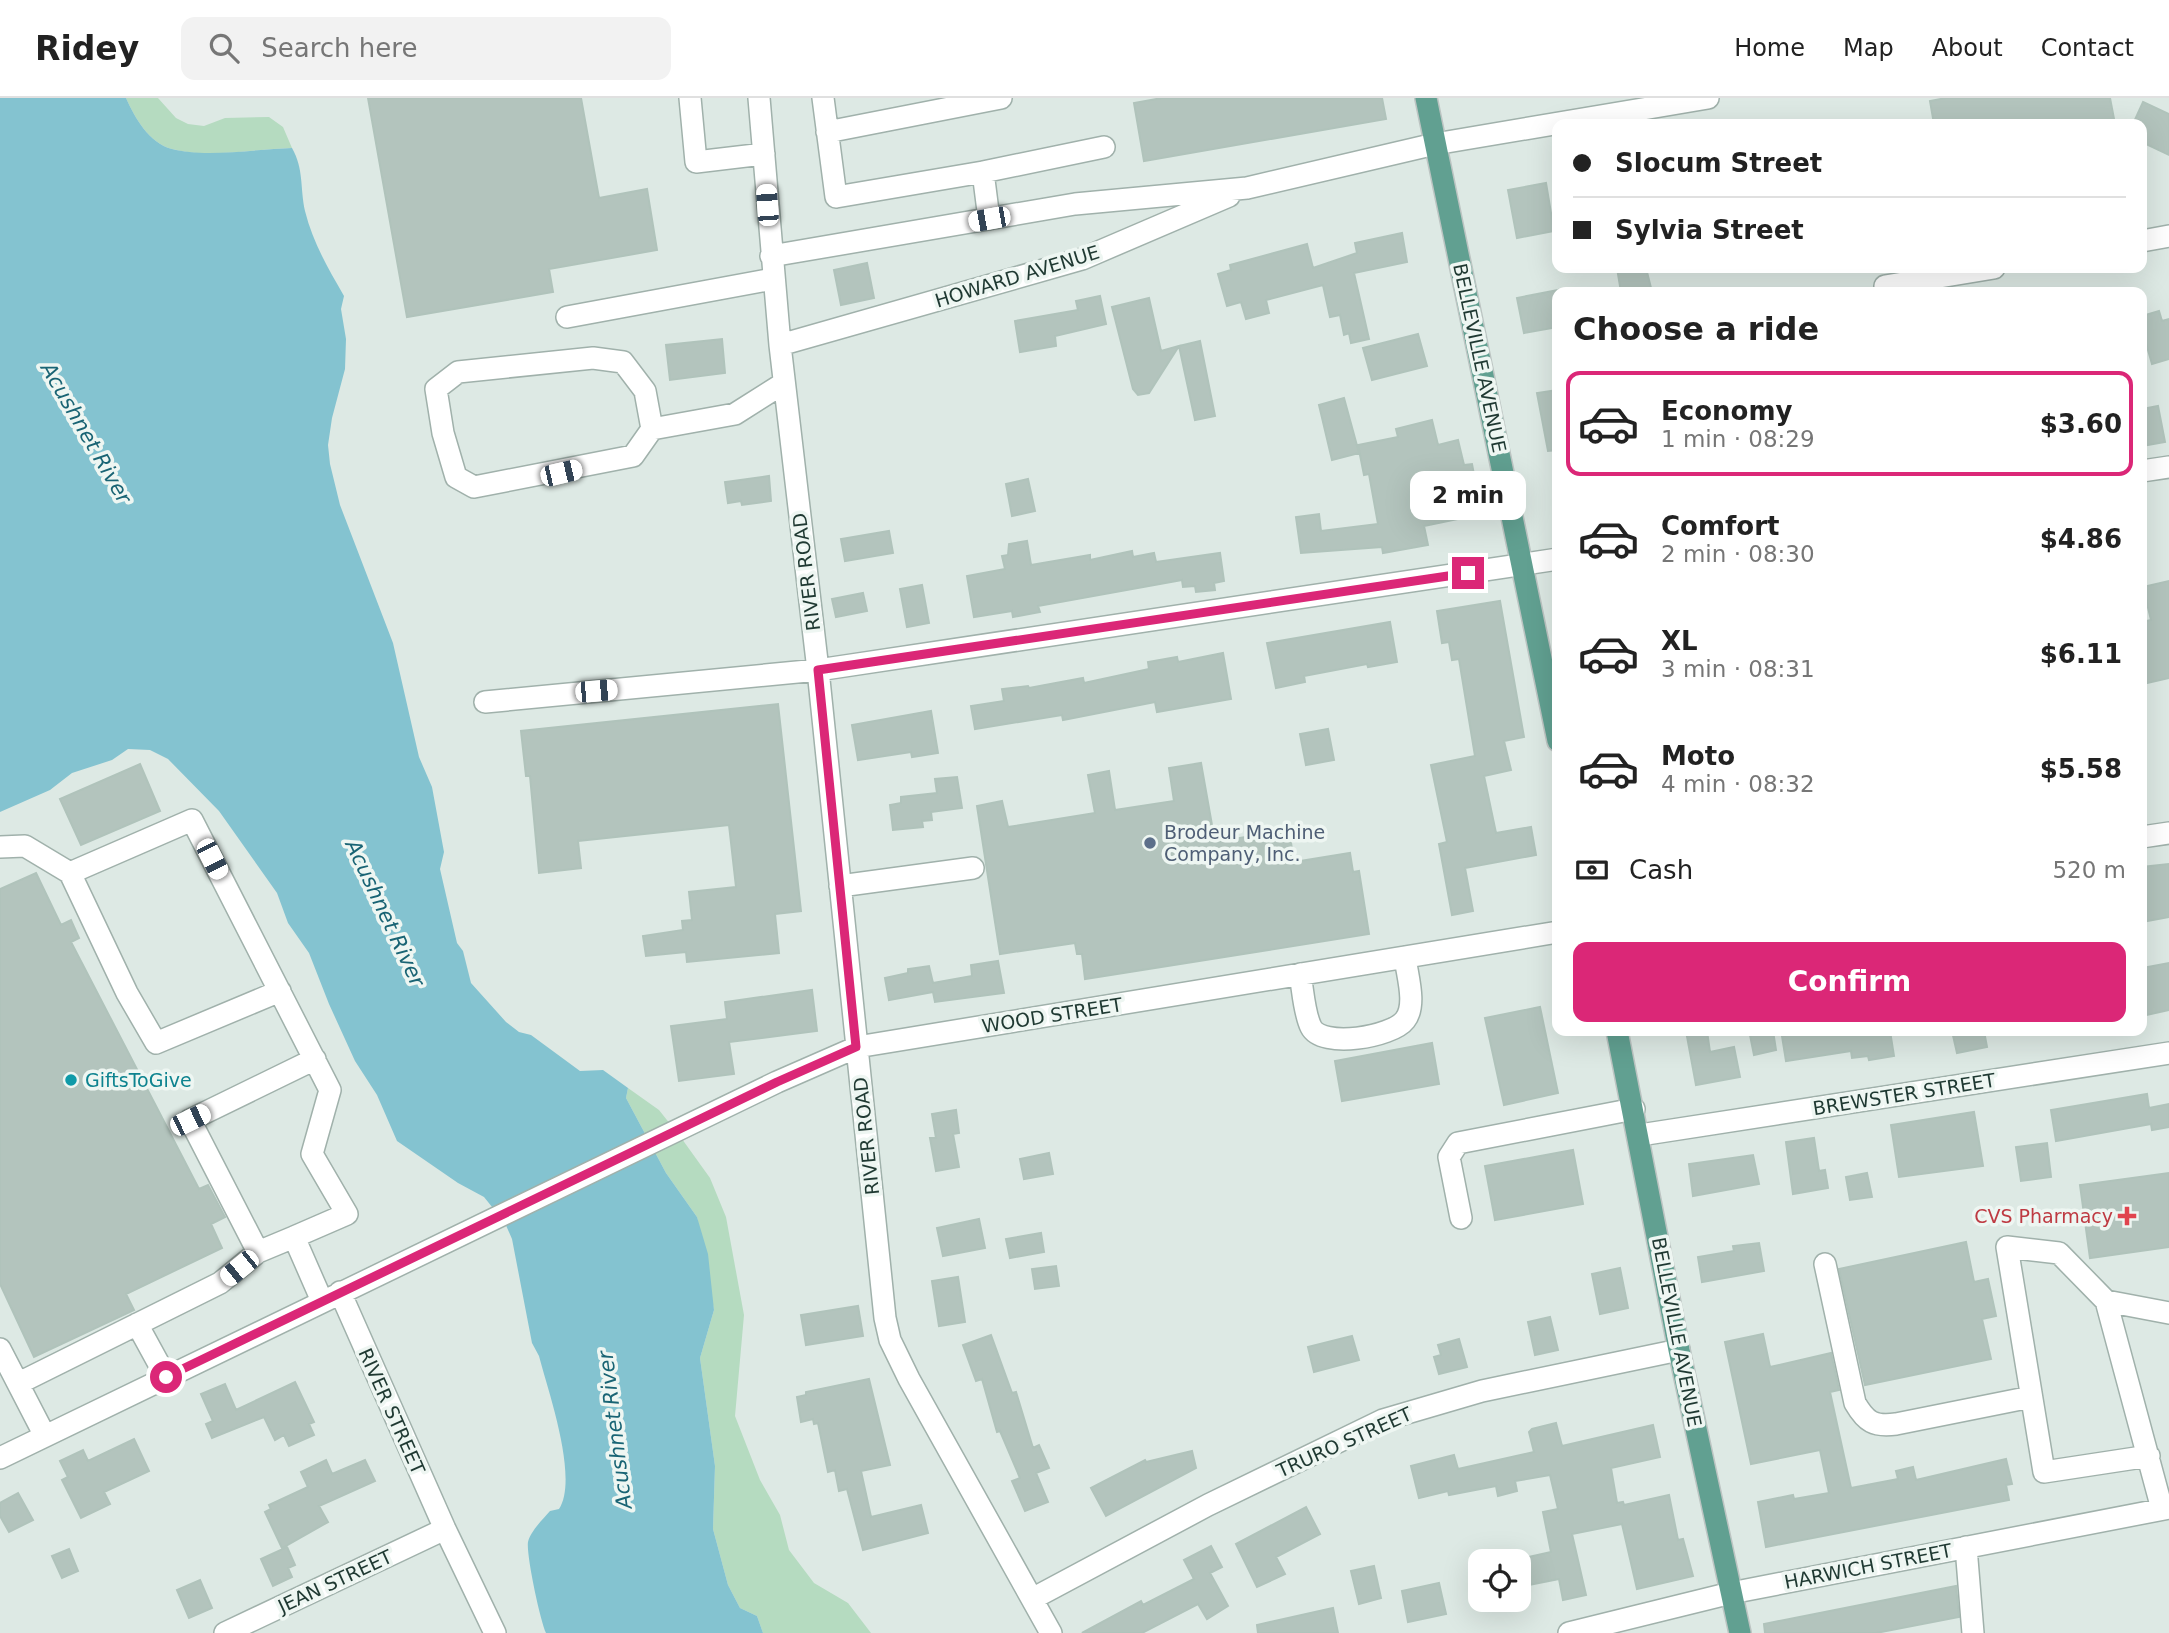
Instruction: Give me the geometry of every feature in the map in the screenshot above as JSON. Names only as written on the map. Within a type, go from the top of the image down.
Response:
[{"type":"main road","name":"BELLEVILLE AVENUE","points":[[1426,98],[1552,712]]},
{"type":"main road","name":"BELLEVILLE AVENUE","points":[[1618,1036],[1640,1135],[1679,1350],[1740,1633]]},
{"type":"street","points":[[690,98],[696,162],[764,154]]},
{"type":"street","name":"RIVER ROAD","points":[[759,98],[773,279],[818,670],[882,1297],[890,1340],[1051,1633]]},
{"type":"street","points":[[823,98],[836,197],[983,172],[1104,147]]},
{"type":"street","points":[[827,132],[1000,98]]},
{"type":"street","name":"HOWARD AVENUE","points":[[1583,119],[1708,98]]},
{"type":"street","name":"HOWARD AVENUE","points":[[771,256],[1075,204],[1247,188],[1435,144],[1552,124]]},
{"type":"street","points":[[983,172],[989,219]]},
{"type":"street","name":"HOWARD AVENUE","points":[[780,345],[1082,259],[1247,188]]},
{"type":"street","points":[[2147,240],[2169,236]]},
{"type":"street","points":[[1885,286],[1964,273]]},
{"type":"street","points":[[567,317],[773,279]]},
{"type":"street","points":[[652,429],[645,391],[623,362],[593,358],[458,372],[436,389],[443,433],[456,477],[474,487],[633,456],[652,429],[735,414],[784,383]]},
{"type":"street","points":[[2147,470],[2169,467]]},
{"type":"street","points":[[485,702],[818,670],[1552,560]]},
{"type":"street","points":[[19,1383],[220,1283],[258,1252],[347,1214],[312,1154],[330,1090],[192,820],[71,873]]},
{"type":"street","points":[[2147,836],[2169,833]]},
{"type":"street","points":[[0,846],[25,846],[71,873],[127,993],[156,1043],[279,991]]},
{"type":"street","points":[[840,886],[973,868]]},
{"type":"street","name":"WOOD STREET","points":[[0,1458],[572,1181],[856,1047],[1552,933]]},
{"type":"street","points":[[1300,974],[1311,1027],[1319,1036],[1335,1040],[1388,1032],[1406,1020],[1411,1003],[1405,957]]},
{"type":"street","name":"BREWSTER STREET","points":[[1640,1135],[2169,1053]]},
{"type":"street","points":[[258,1252],[190,1120],[315,1059]]},
{"type":"street","points":[[1461,1218],[1449,1157],[1458,1143],[1634,1109]]},
{"type":"street","name":"RIVER STREET","points":[[294,1237],[331,1297],[495,1633]]},
{"type":"street","points":[[2148,1456],[2044,1472],[2007,1247],[2059,1253],[2106,1301],[2148,1456],[2166,1509]]},
{"type":"street","points":[[1825,1264],[1855,1403],[1865,1420],[1880,1426],[1896,1424],[2031,1397]]},
{"type":"street","points":[[2106,1301],[2169,1313]]},
{"type":"street","points":[[137,1324],[166,1377]]},
{"type":"street","points":[[0,1349],[46,1436]]},
{"type":"street","name":"TRURO STREET","points":[[1032,1599],[1208,1505],[1383,1420],[1482,1391],[1679,1350]]},
{"type":"street","name":"HARWICH STREET","points":[[1569,1633],[1731,1593],[2166,1509]]},
{"type":"street","name":"JEAN STREET","points":[[225,1633],[445,1529]]},
{"type":"street","points":[[1966,1548],[1973,1633]]},
{"type":"green space","points":[[126,98],[158,98],[176,118],[188,124],[204,126],[225,118],[269,117],[283,127],[292,148],[216,153],[172,149],[150,136],[138,121]]},
{"type":"green space","points":[[628,1088],[659,1110],[682,1139],[710,1178],[726,1217],[744,1315],[735,1416],[760,1480],[780,1515],[789,1550],[814,1583],[848,1603],[871,1633],[763,1633],[757,1616],[740,1608],[728,1585],[713,1529],[715,1466],[700,1358],[714,1310],[697,1217],[666,1173],[626,1098]]},
{"type":"water","name":"Acushnet River","points":[[0,98],[126,98],[138,121],[150,136],[172,149],[215,153],[292,148],[296,156],[305,211],[312,234],[344,296],[341,309],[346,339],[345,369],[332,418],[328,445],[330,464],[340,505],[393,643],[419,757],[432,787],[444,852],[440,869],[457,943],[463,951],[471,983],[506,1022],[519,1032],[531,1035],[580,1071],[603,1070],[628,1088],[626,1098],[666,1173],[697,1217],[708,1254],[714,1310],[700,1358],[715,1466],[713,1529],[728,1585],[740,1608],[757,1616],[763,1633],[546,1633],[534,1587],[528,1542],[550,1511],[559,1509],[566,1477],[560,1434],[539,1356],[532,1343],[512,1239],[505,1223],[484,1197],[458,1183],[397,1141],[377,1095],[355,1061],[309,953],[288,923],[277,893],[219,811],[168,759],[150,750],[128,749],[112,760],[72,773],[50,790],[0,812]]},
{"type":"building","points":[[368,98],[581,98],[599,198],[647,189],[657,250],[549,269],[553,292],[407,317]]},
{"type":"building","points":[[1162,98],[1382,98],[1386,119],[1144,161],[1134,103]]},
{"type":"building","points":[[1946,98],[2110,98],[2114,119],[1933,119],[1930,101]]},
{"type":"building","points":[[2143,102],[2169,114],[2169,155],[2147,144],[2147,119],[2135,119]]},
{"type":"building","points":[[1546,183],[1552,231],[1517,238],[1508,190]]},
{"type":"building","points":[[1402,233],[1407,262],[1354,273],[1369,339],[1351,343],[1349,333],[1344,335],[1340,315],[1330,317],[1323,285],[1266,300],[1269,313],[1246,319],[1241,302],[1227,306],[1218,274],[1231,270],[1230,265],[1307,244],[1313,268],[1357,253],[1355,243]]},
{"type":"building","points":[[867,263],[874,298],[841,305],[834,270]]},
{"type":"building","points":[[1618,273],[1647,273],[1651,287],[1620,287]]},
{"type":"building","points":[[1552,291],[1552,328],[1524,333],[1517,298]]},
{"type":"building","points":[[1100,296],[1106,324],[1055,336],[1056,346],[1020,352],[1015,321],[1078,310],[1076,301]]},
{"type":"building","points":[[1149,298],[1161,351],[1179,346],[1149,393],[1138,395],[1133,389],[1112,307]]},
{"type":"building","points":[[2159,311],[2162,321],[2169,319],[2169,359],[2152,364],[2147,346],[2147,315]]},
{"type":"building","points":[[1418,334],[1427,366],[1372,380],[1363,348]]},
{"type":"building","points":[[722,339],[725,373],[670,380],[666,345]]},
{"type":"building","points":[[1200,341],[1215,416],[1195,420],[1179,346]]},
{"type":"building","points":[[1552,391],[1552,451],[1548,451],[1537,393]]},
{"type":"building","points":[[1344,398],[1359,453],[1332,460],[1319,405]]},
{"type":"building","points":[[2158,406],[2165,442],[2147,445],[2147,408]]},
{"type":"building","points":[[1432,420],[1438,445],[1458,440],[1464,465],[1472,464],[1481,511],[1476,512],[1477,515],[1424,526],[1428,545],[1383,553],[1382,547],[1301,553],[1296,517],[1319,514],[1321,531],[1378,524],[1369,474],[1364,475],[1358,445],[1398,437],[1396,429]]},
{"type":"building","points":[[769,476],[771,501],[742,505],[741,501],[728,503],[725,482]]},
{"type":"building","points":[[1028,479],[1035,511],[1012,516],[1006,484]]},
{"type":"building","points":[[889,531],[893,553],[845,561],[841,539]]},
{"type":"building","points":[[1027,541],[1031,565],[1090,555],[1090,560],[1132,551],[1133,557],[1154,553],[1156,562],[1220,553],[1224,581],[1214,583],[1215,590],[1196,592],[1195,586],[1183,587],[1182,580],[1038,606],[1040,612],[1013,617],[1012,611],[974,617],[967,576],[1005,569],[1002,556],[1008,555],[1009,544]]},
{"type":"building","points":[[2169,581],[2169,678],[2147,683],[2147,621],[2151,620],[2147,586]]},
{"type":"building","points":[[922,585],[929,623],[907,627],[900,589]]},
{"type":"building","points":[[863,593],[867,611],[836,617],[832,599]]},
{"type":"building","points":[[1500,601],[1524,737],[1504,741],[1511,770],[1484,776],[1496,833],[1531,827],[1536,855],[1465,868],[1473,911],[1452,915],[1439,844],[1447,842],[1431,765],[1475,756],[1459,659],[1452,660],[1449,642],[1442,643],[1437,611]]},
{"type":"building","points":[[1390,622],[1397,662],[1368,667],[1367,664],[1304,676],[1305,682],[1276,688],[1267,643]]},
{"type":"building","points":[[1223,653],[1231,699],[1157,712],[1155,702],[1063,720],[1062,715],[975,729],[971,706],[1004,701],[1002,689],[1029,688],[1083,678],[1084,683],[1149,669],[1148,662],[1177,657],[1178,662]]},
{"type":"building","points":[[778,704],[801,911],[775,914],[779,953],[687,962],[686,952],[646,956],[643,936],[683,930],[682,921],[692,920],[689,892],[736,887],[729,825],[578,841],[581,868],[539,873],[530,776],[526,776],[521,731]]},
{"type":"building","points":[[931,711],[938,753],[912,757],[911,752],[858,760],[852,725]]},
{"type":"building","points":[[1328,729],[1334,760],[1306,765],[1300,734]]},
{"type":"building","points":[[1201,763],[1215,842],[1289,830],[1294,862],[1350,853],[1353,872],[1359,871],[1369,934],[1085,979],[1082,954],[1077,954],[1075,943],[1000,954],[977,806],[1002,801],[1008,827],[1095,813],[1088,775],[1109,771],[1115,810],[1174,801],[1169,768]]},
{"type":"building","points":[[140,764],[160,811],[81,845],[60,799]]},
{"type":"building","points":[[957,777],[962,808],[931,812],[932,820],[922,821],[923,827],[893,830],[890,805],[901,803],[901,797],[937,793],[935,779]]},
{"type":"building","points":[[2169,864],[2169,917],[2147,921],[2147,866]]},
{"type":"building","name":"GiftsToGive","points":[[36,873],[61,925],[71,920],[79,938],[71,942],[199,1189],[208,1185],[225,1217],[211,1224],[222,1248],[126,1294],[134,1310],[34,1357],[0,1284],[0,889]]},
{"type":"building","points":[[998,961],[1004,993],[935,1002],[933,992],[889,1000],[885,978],[908,973],[908,969],[929,966],[933,983],[972,976],[971,965]]},
{"type":"building","points":[[2169,963],[2169,1010],[2147,1015],[2147,967]]},
{"type":"building","points":[[812,990],[817,1031],[729,1042],[734,1074],[679,1081],[671,1026],[727,1019],[725,1002]]},
{"type":"building","points":[[1540,1007],[1558,1093],[1504,1105],[1485,1018]]},
{"type":"building","points":[[1687,1036],[1708,1036],[1710,1052],[1734,1047],[1740,1077],[1696,1085]]},
{"type":"building","points":[[1750,1036],[1774,1036],[1776,1050],[1754,1055]]},
{"type":"building","points":[[1782,1036],[1891,1036],[1894,1056],[1869,1060],[1868,1056],[1852,1058],[1851,1051],[1786,1061]]},
{"type":"building","points":[[1953,1036],[1985,1036],[1987,1047],[1957,1053]]},
{"type":"building","points":[[1432,1043],[1439,1084],[1342,1101],[1335,1061]]},
{"type":"building","points":[[2147,1094],[2149,1108],[2169,1104],[2169,1127],[2152,1130],[2151,1124],[2056,1141],[2051,1110]]},
{"type":"building","points":[[956,1110],[959,1133],[953,1134],[959,1167],[936,1171],[930,1138],[936,1138],[932,1114]]},
{"type":"building","points":[[1974,1112],[1983,1166],[1899,1177],[1891,1125]]},
{"type":"building","points":[[1814,1138],[1819,1171],[1825,1170],[1828,1188],[1793,1194],[1786,1142]]},
{"type":"building","points":[[2047,1143],[2051,1177],[2021,1181],[2016,1147]]},
{"type":"building","points":[[1573,1150],[1583,1204],[1495,1220],[1485,1166]]},
{"type":"building","points":[[1049,1153],[1053,1174],[1024,1179],[1020,1159]]},
{"type":"building","points":[[1753,1155],[1759,1184],[1693,1196],[1689,1164]]},
{"type":"building","points":[[1867,1173],[1872,1197],[1850,1200],[1846,1177]]},
{"type":"building","name":"CVS Pharmacy","points":[[2169,1173],[2169,1247],[2090,1258],[2080,1185]]},
{"type":"building","points":[[979,1219],[985,1248],[943,1256],[937,1228]]},
{"type":"building","points":[[1041,1233],[1044,1252],[1010,1258],[1006,1239]]},
{"type":"building","points":[[1966,1242],[1974,1282],[1988,1279],[1996,1316],[1982,1319],[1991,1359],[1865,1385],[1839,1269]]},
{"type":"building","points":[[1759,1243],[1764,1271],[1702,1282],[1698,1257],[1734,1251],[1733,1246]]},
{"type":"building","points":[[1056,1266],[1059,1286],[1035,1289],[1032,1269]]},
{"type":"building","points":[[1620,1268],[1628,1308],[1600,1314],[1592,1274]]},
{"type":"building","points":[[958,1277],[965,1322],[939,1326],[932,1281]]},
{"type":"building","points":[[858,1306],[863,1336],[806,1345],[801,1315]]},
{"type":"building","points":[[1550,1317],[1558,1350],[1535,1355],[1528,1322]]},
{"type":"building","points":[[1763,1334],[1770,1367],[1831,1353],[1839,1390],[1830,1392],[1851,1488],[1898,1479],[1896,1471],[1913,1467],[1916,1480],[2006,1459],[2012,1484],[2006,1485],[2009,1500],[1766,1547],[1758,1502],[1793,1495],[1794,1499],[1829,1493],[1820,1450],[1751,1464],[1725,1342]]},
{"type":"building","points":[[991,1335],[1012,1393],[1016,1392],[1033,1448],[1039,1445],[1049,1468],[1036,1473],[1048,1502],[1025,1511],[1012,1481],[1020,1478],[1000,1431],[997,1432],[982,1379],[976,1381],[963,1345]]},
{"type":"building","points":[[1352,1336],[1359,1360],[1314,1372],[1308,1347]]},
{"type":"building","points":[[1459,1339],[1467,1367],[1439,1374],[1434,1357],[1441,1355],[1438,1345]]},
{"type":"building","points":[[869,1379],[890,1465],[861,1471],[871,1517],[921,1505],[928,1533],[863,1550],[847,1489],[839,1491],[835,1470],[828,1472],[818,1423],[814,1424],[813,1419],[801,1422],[797,1397],[806,1395],[806,1392]]},
{"type":"building","points":[[295,1382],[314,1422],[309,1424],[314,1435],[289,1446],[284,1435],[275,1440],[264,1417],[212,1438],[206,1424],[213,1421],[201,1394],[225,1384],[236,1410]]},
{"type":"building","points":[[1556,1423],[1562,1446],[1653,1425],[1660,1457],[1611,1468],[1617,1503],[1623,1502],[1624,1505],[1669,1495],[1678,1540],[1683,1539],[1693,1576],[1637,1589],[1622,1524],[1572,1534],[1586,1595],[1563,1600],[1559,1579],[1531,1585],[1531,1556],[1551,1552],[1543,1512],[1558,1509],[1550,1475],[1515,1481],[1517,1491],[1498,1496],[1496,1486],[1449,1495],[1448,1491],[1419,1498],[1411,1466],[1454,1455],[1458,1469],[1534,1452],[1529,1432]]},
{"type":"building","points":[[134,1439],[149,1471],[104,1492],[110,1504],[81,1518],[62,1480],[68,1477],[60,1461],[83,1450],[88,1461]]},
{"type":"building","points":[[1192,1451],[1196,1468],[1106,1516],[1091,1488],[1145,1460],[1146,1462]]},
{"type":"building","points":[[326,1460],[332,1474],[365,1460],[375,1481],[319,1506],[328,1522],[282,1548],[265,1512],[271,1509],[269,1505],[308,1487],[301,1472]]},
{"type":"building","points":[[18,1493],[33,1520],[9,1532],[0,1516],[0,1503]]},
{"type":"building","points":[[1306,1507],[1320,1534],[1276,1557],[1285,1574],[1257,1587],[1236,1544]]},
{"type":"building","points":[[1211,1546],[1222,1567],[1210,1573],[1228,1606],[1207,1619],[1198,1604],[1142,1633],[1082,1633],[1141,1601],[1143,1605],[1194,1579],[1184,1560]]},
{"type":"building","points":[[287,1547],[295,1565],[288,1568],[292,1577],[273,1586],[261,1559]]},
{"type":"building","points":[[69,1549],[78,1571],[62,1578],[52,1556]]},
{"type":"building","points":[[1374,1566],[1381,1598],[1359,1604],[1351,1571]]},
{"type":"building","points":[[200,1580],[212,1608],[189,1618],[177,1590]]},
{"type":"building","points":[[1439,1583],[1446,1614],[1408,1622],[1402,1591]]},
{"type":"building","points":[[1956,1586],[1959,1617],[1876,1633],[1765,1633],[1764,1624]]},
{"type":"building","points":[[1333,1608],[1338,1633],[1258,1633],[1257,1625]]},
{"type":"place","name":"Brodeur Machine Company, Inc.","points":[[1150,843]]},
{"type":"place","name":"GiftsToGive","points":[[71,1080]]},
{"type":"place","name":"CVS Pharmacy","points":[[2127,1216]]},
{"type":"route","points":[[166,1377],[777,1082],[856,1047],[818,670],[1468,573]]}]
